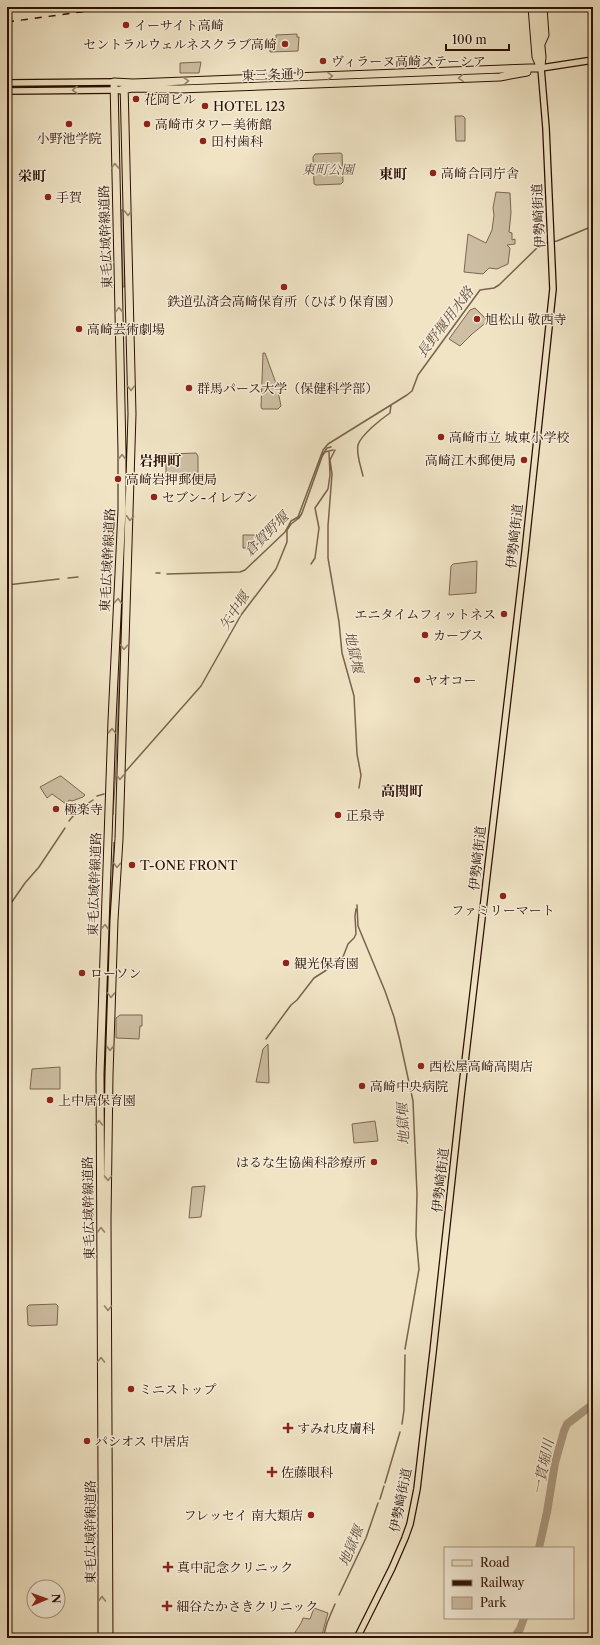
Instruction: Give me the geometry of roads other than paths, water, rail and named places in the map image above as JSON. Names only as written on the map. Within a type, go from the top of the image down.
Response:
[{"type":"highway","points":[[528,7],[531,39],[538,44],[545,35],[543,7]]},
{"type":"highway","name":"伊勢崎街道","points":[[532,7],[538,44]]},
{"type":"highway","name":"伊勢崎街道","points":[[537,7],[538,44],[536,57],[541,68]]},
{"type":"highway","name":"東三条通り","points":[[114,86],[179,89],[500,77],[530,72],[541,68]]},
{"type":"highway","name":"東毛広域幹線道路","points":[[102,1638],[100,1074],[112,721],[122,502],[114,86]]},
{"type":"highway","name":"東毛広域幹線道路","points":[[108,1638],[107,1220],[109,1075],[114,920],[119,840],[132,414],[124,86]]},
{"type":"main road","name":"東三条通り","points":[[541,68],[593,60]]},
{"type":"main road","name":"伊勢崎街道","points":[[357,1638],[405,1538],[417,1489],[553,289],[546,128],[541,68]]},
{"type":"main road","name":"東三条通り","points":[[7,82],[114,86]]},
{"type":"main road","name":"東三条通り","points":[[7,91],[114,86]]},
{"type":"waterway","name":"長野堰用水路","points":[[167,574],[240,572],[245,570],[285,532],[291,521],[298,517],[323,450],[328,444],[412,391],[418,375],[480,290],[494,288],[499,285],[541,244],[557,241],[593,226]]},
{"type":"waterway","points":[[363,476],[358,456],[358,445],[367,432],[390,413],[391,405]]},
{"type":"waterway","name":"矢中堰","points":[[126,771],[201,686],[241,615],[276,569],[287,542],[287,530],[302,513],[323,454],[327,448],[331,447]]},
{"type":"waterway","name":"矢中堰","points":[[323,455],[325,452],[333,450]]},
{"type":"waterway","name":"地獄堰","points":[[335,450],[330,460],[332,474],[328,526],[328,558],[339,622],[342,653],[354,696],[357,754],[361,775],[359,788]]},
{"type":"waterway","points":[[311,564],[315,558],[319,528],[315,508],[328,489],[330,475],[329,451]]},
{"type":"waterway","name":"倉賀野堰","points":[[68,578],[78,577]]},
{"type":"waterway","name":"倉賀野堰","points":[[7,585],[59,579]]},
{"type":"waterway","name":"矢中堰","points":[[97,796],[104,794]]},
{"type":"waterway","name":"矢中堰","points":[[69,821],[78,810],[93,800]]},
{"type":"waterway","name":"矢中堰","points":[[7,909],[25,883],[39,867],[65,828]]},
{"type":"waterway","name":"地獄堰","points":[[357,905],[358,926],[394,1017],[413,1101],[417,1194],[416,1235],[419,1269],[405,1349]]},
{"type":"waterway","points":[[266,1039],[291,1005],[297,1000],[314,978],[336,964],[343,957],[348,944],[356,934],[356,909]]},
{"type":"waterway","name":"地獄堰","points":[[402,1424],[404,1410],[405,1355]]},
{"type":"waterway","name":"一貫堀川","points":[[539,1547],[555,1463],[564,1431],[567,1424],[593,1404]]},
{"type":"waterway","name":"地獄堰","points":[[385,1483],[400,1432]]},
{"type":"waterway","name":"地獄堰","points":[[380,1499],[384,1486]]},
{"type":"waterway","name":"地獄堰","points":[[339,1595],[366,1538],[378,1503]]},
{"type":"waterway","name":"地獄堰","points":[[323,1638],[327,1623],[335,1604]]},
{"type":"waterway","name":"一貫堀川","points":[[514,1638],[520,1629],[524,1619]]},
{"type":"railway","points":[[7,22],[118,7]]},
{"type":"place","name":"イーサイト高崎","points":[[126,25]]},
{"type":"place","name":"セントラルウェルネスクラブ高崎","points":[[285,44]]},
{"type":"place","name":"ヴィラーヌ高崎ステーシア","points":[[323,61]]},
{"type":"place","name":"花岡ビル","points":[[136,99]]},
{"type":"place","name":"HOTEL 123","points":[[205,106]]},
{"type":"place","name":"小野池学院","points":[[69,124]]},
{"type":"place","name":"高崎市タワー美術館","points":[[147,124]]},
{"type":"place","name":"田村歯科","points":[[203,141]]},
{"type":"place","name":"高崎合同庁舎","points":[[433,173]]},
{"type":"place","name":"手賀","points":[[48,197]]},
{"type":"place","name":"鉄道弘済会高崎保育所（ひばり保育園）","points":[[284,287]]},
{"type":"place","name":"旭松山 敬西寺","points":[[477,319]]},
{"type":"place","name":"高崎芸術劇場","points":[[79,329]]},
{"type":"place","name":"群馬パース大学（保健科学部）","points":[[189,388]]},
{"type":"place","name":"高崎市立 城東小学校","points":[[441,437]]},
{"type":"place","name":"高崎江木郵便局","points":[[524,460]]},
{"type":"place","name":"高崎岩押郵便局","points":[[118,479]]},
{"type":"place","name":"セブン-イレブン","points":[[154,497]]},
{"type":"place","name":"エニタイムフィットネス","points":[[504,614]]},
{"type":"place","name":"カーブス","points":[[425,635]]},
{"type":"place","name":"ヤオコー","points":[[417,680]]},
{"type":"place","name":"極楽寺","points":[[56,809]]},
{"type":"place","name":"正泉寺","points":[[338,815]]},
{"type":"place","name":"T-ONE FRONT","points":[[132,865]]},
{"type":"place","name":"ファミリーマート","points":[[503,896]]},
{"type":"place","name":"観光保育園","points":[[286,963]]},
{"type":"place","name":"ローソン","points":[[82,973]]},
{"type":"place","name":"西松屋高崎高関店","points":[[421,1066]]},
{"type":"place","name":"高崎中央病院","points":[[362,1086]]},
{"type":"place","name":"上中居保育園","points":[[50,1100]]},
{"type":"place","name":"はるな生協歯科診療所","points":[[374,1162]]},
{"type":"place","name":"ミニストップ","points":[[131,1389]]},
{"type":"place","name":"すみれ皮膚科","points":[[288,1428]]},
{"type":"place","name":"パシオス 中居店","points":[[87,1441]]},
{"type":"place","name":"佐藤眼科","points":[[272,1472]]},
{"type":"place","name":"フレッセイ 南大類店","points":[[311,1515]]},
{"type":"place","name":"真中記念クリニック","points":[[168,1567]]},
{"type":"place","name":"細谷たかさきクリニック","points":[[167,1606]]},
{"type":"district","name":"東町","points":[[393,174]]},
{"type":"district","name":"栄町","points":[[32,176]]},
{"type":"district","name":"岩押町","points":[[160,461]]},
{"type":"district","name":"高関町","points":[[402,791]]},
{"type":"park label","name":"東町公園","points":[[328,169]]}]
